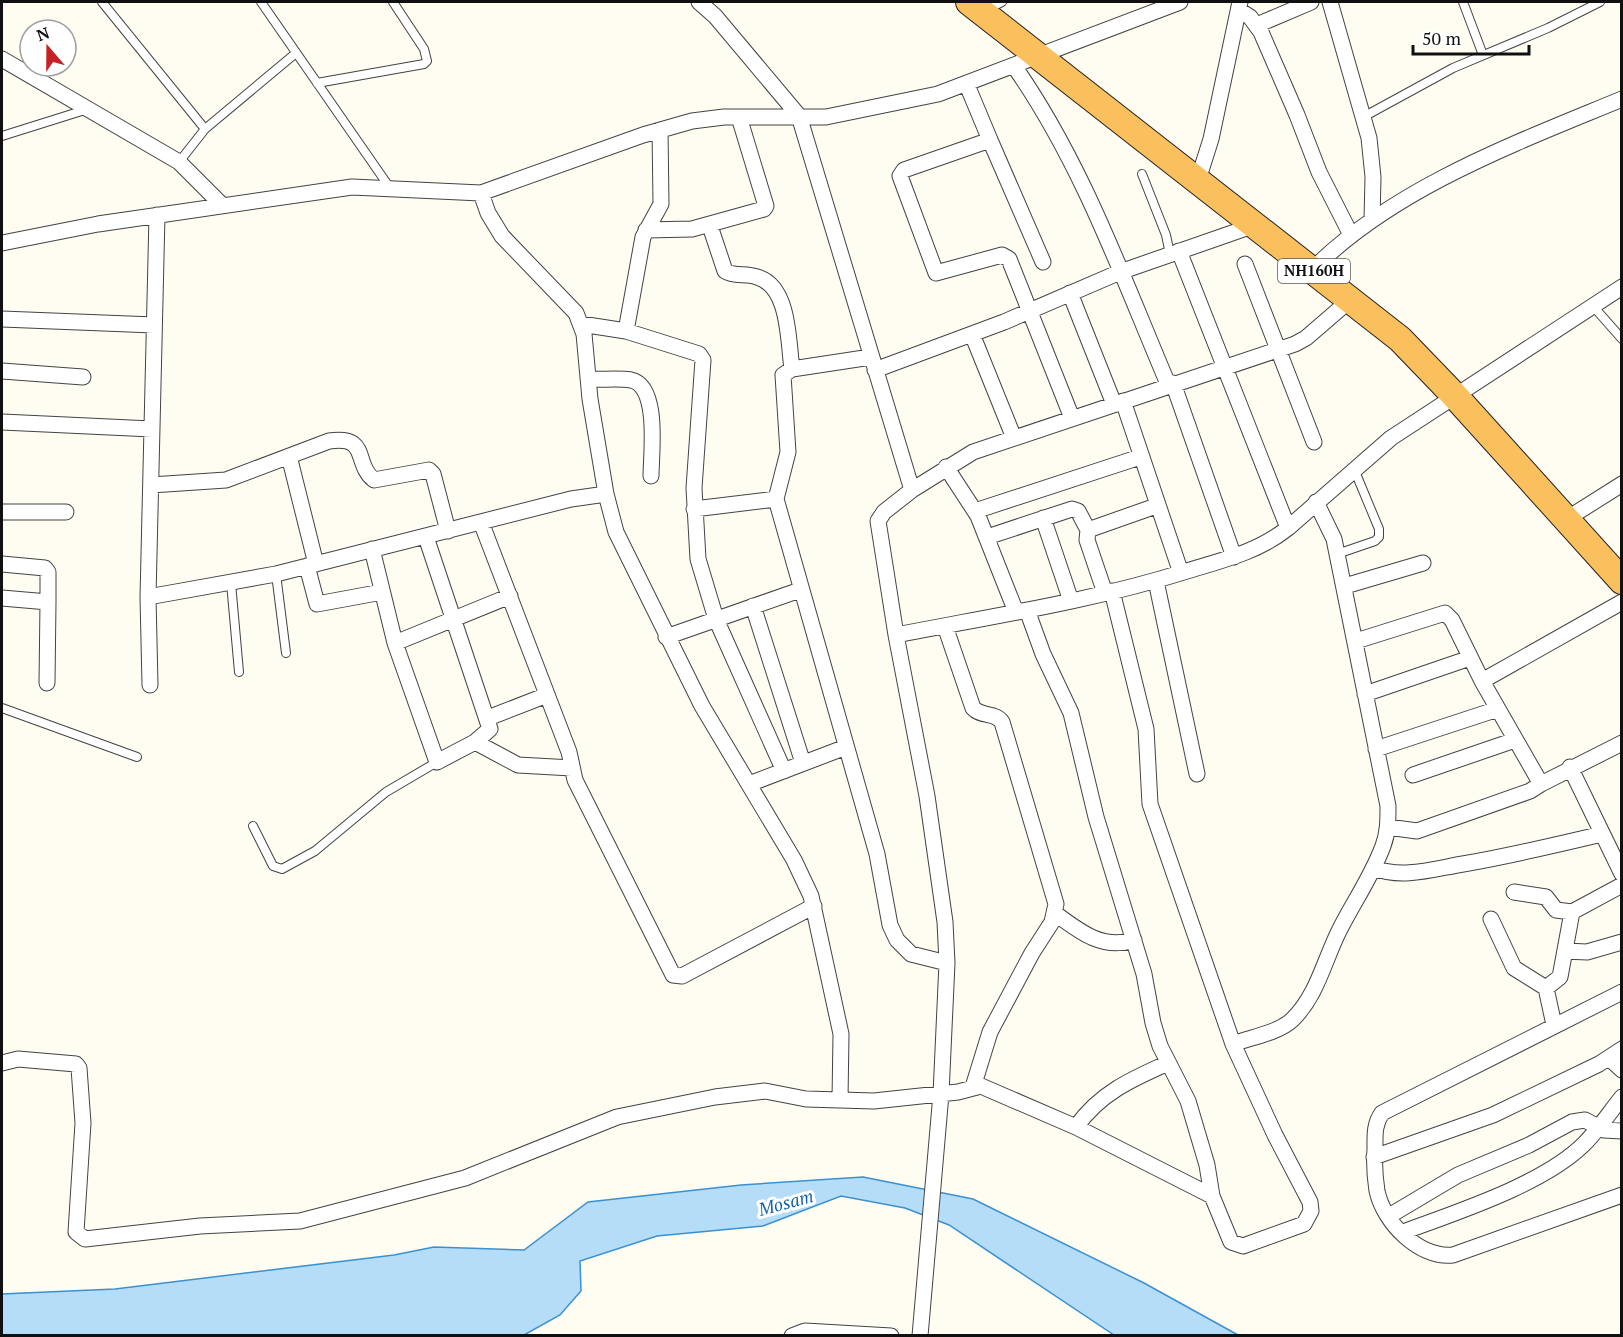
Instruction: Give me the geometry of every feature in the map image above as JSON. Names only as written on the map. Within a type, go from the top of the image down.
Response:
[{"type":"highway","name":"NH160H","points":[[984,5],[1039,56],[1400,339],[1454,394],[1622,581]]},
{"type":"street","points":[[699,2],[715,16],[799,116],[912,490]]},
{"type":"street","points":[[2,243],[157,215],[341,189],[390,188],[482,193],[660,130],[692,121],[739,117],[826,117],[858,112],[967,85],[1180,2]]},
{"type":"street","points":[[1257,25],[1311,2]]},
{"type":"street","points":[[1330,2],[1365,116],[1373,177],[1372,220]]},
{"type":"street","points":[[1239,6],[1257,25],[1297,115],[1319,172],[1351,235]]},
{"type":"street","points":[[1198,180],[1211,139],[1239,6]]},
{"type":"street","points":[[2,59],[179,162],[222,205]]},
{"type":"street","points":[[1014,66],[1053,127],[1091,203],[1171,383],[1234,557]]},
{"type":"street","points":[[967,85],[1043,262]]},
{"type":"street","points":[[1312,270],[1351,235],[1400,202],[1456,173],[1622,99]]},
{"type":"street","points":[[646,230],[666,231],[710,226],[761,211],[766,206],[739,117]]},
{"type":"street","points":[[627,331],[640,251],[646,230],[661,204],[660,130]]},
{"type":"street","points":[[990,140],[904,170],[900,176],[936,273],[1006,256],[1072,418]]},
{"type":"street","points":[[482,193],[488,213],[502,236],[571,306],[581,324],[606,494],[625,551],[702,706],[794,860],[814,906],[841,1034],[840,1100]]},
{"type":"street","points":[[150,685],[148,597],[157,215]]},
{"type":"street","points":[[947,963],[910,954],[897,940],[890,925],[877,854],[800,590],[776,499],[788,452],[789,428],[783,375],[792,369],[873,364],[972,334],[1120,272],[1255,225]]},
{"type":"street","points":[[710,226],[725,271],[730,274],[756,276],[774,288],[784,317],[792,369]]},
{"type":"street","points":[[1175,252],[1288,528]]},
{"type":"street","points":[[1245,264],[1314,442]]},
{"type":"street","points":[[896,635],[1071,601],[1156,581],[1234,557],[1270,542],[1391,438],[1454,394],[1622,286]]},
{"type":"street","points":[[1070,293],[1140,457],[1181,573]]},
{"type":"street","points":[[920,1335],[941,1094],[947,963],[945,922],[927,796],[896,635],[878,521],[884,512],[912,490],[946,466],[973,452],[1171,383],[1279,350],[1306,338],[1350,300]]},
{"type":"street","points":[[2,319],[154,325]]},
{"type":"street","points":[[581,324],[627,331],[699,354],[703,360],[694,510],[698,559],[716,620],[784,771]]},
{"type":"street","points":[[972,334],[1014,438]]},
{"type":"street","points":[[2,371],[83,377]]},
{"type":"street","points":[[588,379],[632,380],[643,389],[648,397],[652,422],[651,476]]},
{"type":"street","points":[[2,423],[152,429]]},
{"type":"street","points":[[151,484],[213,483],[329,441],[343,439],[356,446],[374,480],[429,470],[433,474],[448,531]]},
{"type":"street","points":[[289,456],[312,565],[317,604],[382,592]]},
{"type":"street","points":[[975,511],[1140,457]]},
{"type":"street","points":[[946,466],[975,511],[987,537],[1051,673],[1071,713],[1096,817],[1148,991],[1153,1023],[1168,1063],[1188,1101],[1212,1196],[1231,1242],[1237,1246],[1243,1246],[1304,1224],[1311,1211],[1306,1191],[1275,1135],[1233,1044],[1205,970],[1150,804],[1146,729],[1108,592],[1087,540],[1088,530],[1078,511],[1072,510],[987,537]]},
{"type":"street","points":[[1565,520],[1622,484]]},
{"type":"street","points":[[148,597],[276,574],[571,499],[606,494]]},
{"type":"street","points":[[694,510],[776,499]]},
{"type":"street","points":[[1233,1044],[1286,1024],[1304,1005],[1318,982],[1337,934],[1373,868],[1388,827],[1388,806],[1345,586],[1327,523],[1316,502]]},
{"type":"street","points":[[1088,530],[1156,506]]},
{"type":"street","points":[[2,512],[66,512]]},
{"type":"street","points":[[1043,518],[1071,601]]},
{"type":"street","points":[[481,522],[585,802],[673,975],[682,975],[814,906]]},
{"type":"street","points":[[372,549],[395,643],[437,762],[475,742],[490,729],[426,537]]},
{"type":"street","points":[[1345,586],[1423,563]]},
{"type":"street","points":[[2,564],[45,568],[48,572],[47,683]]},
{"type":"street","points":[[1156,581],[1197,774]]},
{"type":"street","points":[[666,637],[800,590]]},
{"type":"street","points":[[395,643],[510,596]]},
{"type":"street","points":[[2,598],[48,602]]},
{"type":"street","points":[[1482,681],[1622,602]]},
{"type":"street","points":[[753,606],[803,764]]},
{"type":"street","points":[[1356,641],[1445,613],[1452,620],[1482,681],[1541,784]]},
{"type":"street","points":[[945,626],[974,708],[978,712],[996,716],[1002,722],[1056,904],[1056,914],[990,1032],[974,1087]]},
{"type":"street","points":[[1365,694],[1470,658]]},
{"type":"street","points":[[488,718],[547,695]]},
{"type":"street","points":[[1376,749],[1498,709]]},
{"type":"street","points":[[1413,775],[1515,740]]},
{"type":"street","points":[[475,742],[518,765],[572,768]]},
{"type":"street","points":[[1388,827],[1409,831],[1429,828],[1530,791],[1570,767],[1622,743]]},
{"type":"street","points":[[749,784],[846,747]]},
{"type":"street","points":[[1570,767],[1622,874]]},
{"type":"street","points":[[1373,868],[1392,873],[1421,872],[1520,854],[1602,834]]},
{"type":"street","points":[[1514,892],[1546,897],[1556,910],[1572,912],[1622,885]]},
{"type":"street","points":[[1546,988],[1560,977],[1572,912]]},
{"type":"street","points":[[1056,914],[1096,940],[1123,944],[1134,940]]},
{"type":"street","points":[[1491,919],[1514,968],[1546,988],[1554,1025]]},
{"type":"street","points":[[1565,951],[1587,952],[1622,942]]},
{"type":"street","points":[[1622,992],[1382,1113],[1375,1124],[1374,1157],[1377,1191],[1389,1216],[1422,1249],[1442,1256],[1454,1255],[1622,1195]]},
{"type":"street","points":[[1374,1157],[1492,1115],[1615,1053],[1622,1070]]},
{"type":"street","points":[[3,1061],[18,1059],[76,1064],[79,1068],[83,1123],[76,1232],[85,1239],[200,1226],[300,1221],[465,1178],[616,1117],[715,1097],[765,1091],[806,1098],[874,1101],[941,1094],[981,1086],[1076,1126],[1212,1196]]},
{"type":"street","points":[[1076,1126],[1087,1111],[1109,1091],[1168,1063]]},
{"type":"street","points":[[1403,1232],[1467,1208],[1539,1175],[1584,1144],[1622,1097]]},
{"type":"street","points":[[1389,1216],[1458,1175],[1529,1145],[1572,1122],[1585,1120],[1613,1132],[1622,1131]]},
{"type":"street","points":[[792,1335],[805,1331],[891,1335]]},
{"type":"lane","points":[[102,2],[205,129]]},
{"type":"lane","points":[[261,2],[390,188]]},
{"type":"lane","points":[[317,83],[424,64],[427,61],[424,49],[393,2]]},
{"type":"lane","points":[[1463,2],[1483,55]]},
{"type":"lane","points":[[1365,116],[1409,90],[1600,2]]},
{"type":"lane","points":[[179,162],[205,129],[296,53]]},
{"type":"lane","points":[[2,136],[88,110]]},
{"type":"lane","points":[[1142,174],[1175,252]]},
{"type":"lane","points":[[1593,306],[1622,339]]},
{"type":"lane","points":[[1337,554],[1375,541],[1379,537],[1379,529],[1354,469]]},
{"type":"lane","points":[[276,574],[286,653]]},
{"type":"lane","points":[[231,583],[239,672]]},
{"type":"lane","points":[[2,708],[137,757]]},
{"type":"lane","points":[[253,826],[273,866],[282,869],[315,851],[386,792],[437,762]]},
{"type":"water","name":"Mosam","points":[[863,1177],[973,1199],[1144,1283],[1238,1335],[1114,1335],[949,1225],[905,1208],[841,1196],[763,1226],[657,1236],[580,1261],[581,1291],[560,1315],[524,1335],[2,1335],[2,1294],[115,1289],[394,1255],[434,1247],[524,1250],[588,1202],[741,1185]]}]
